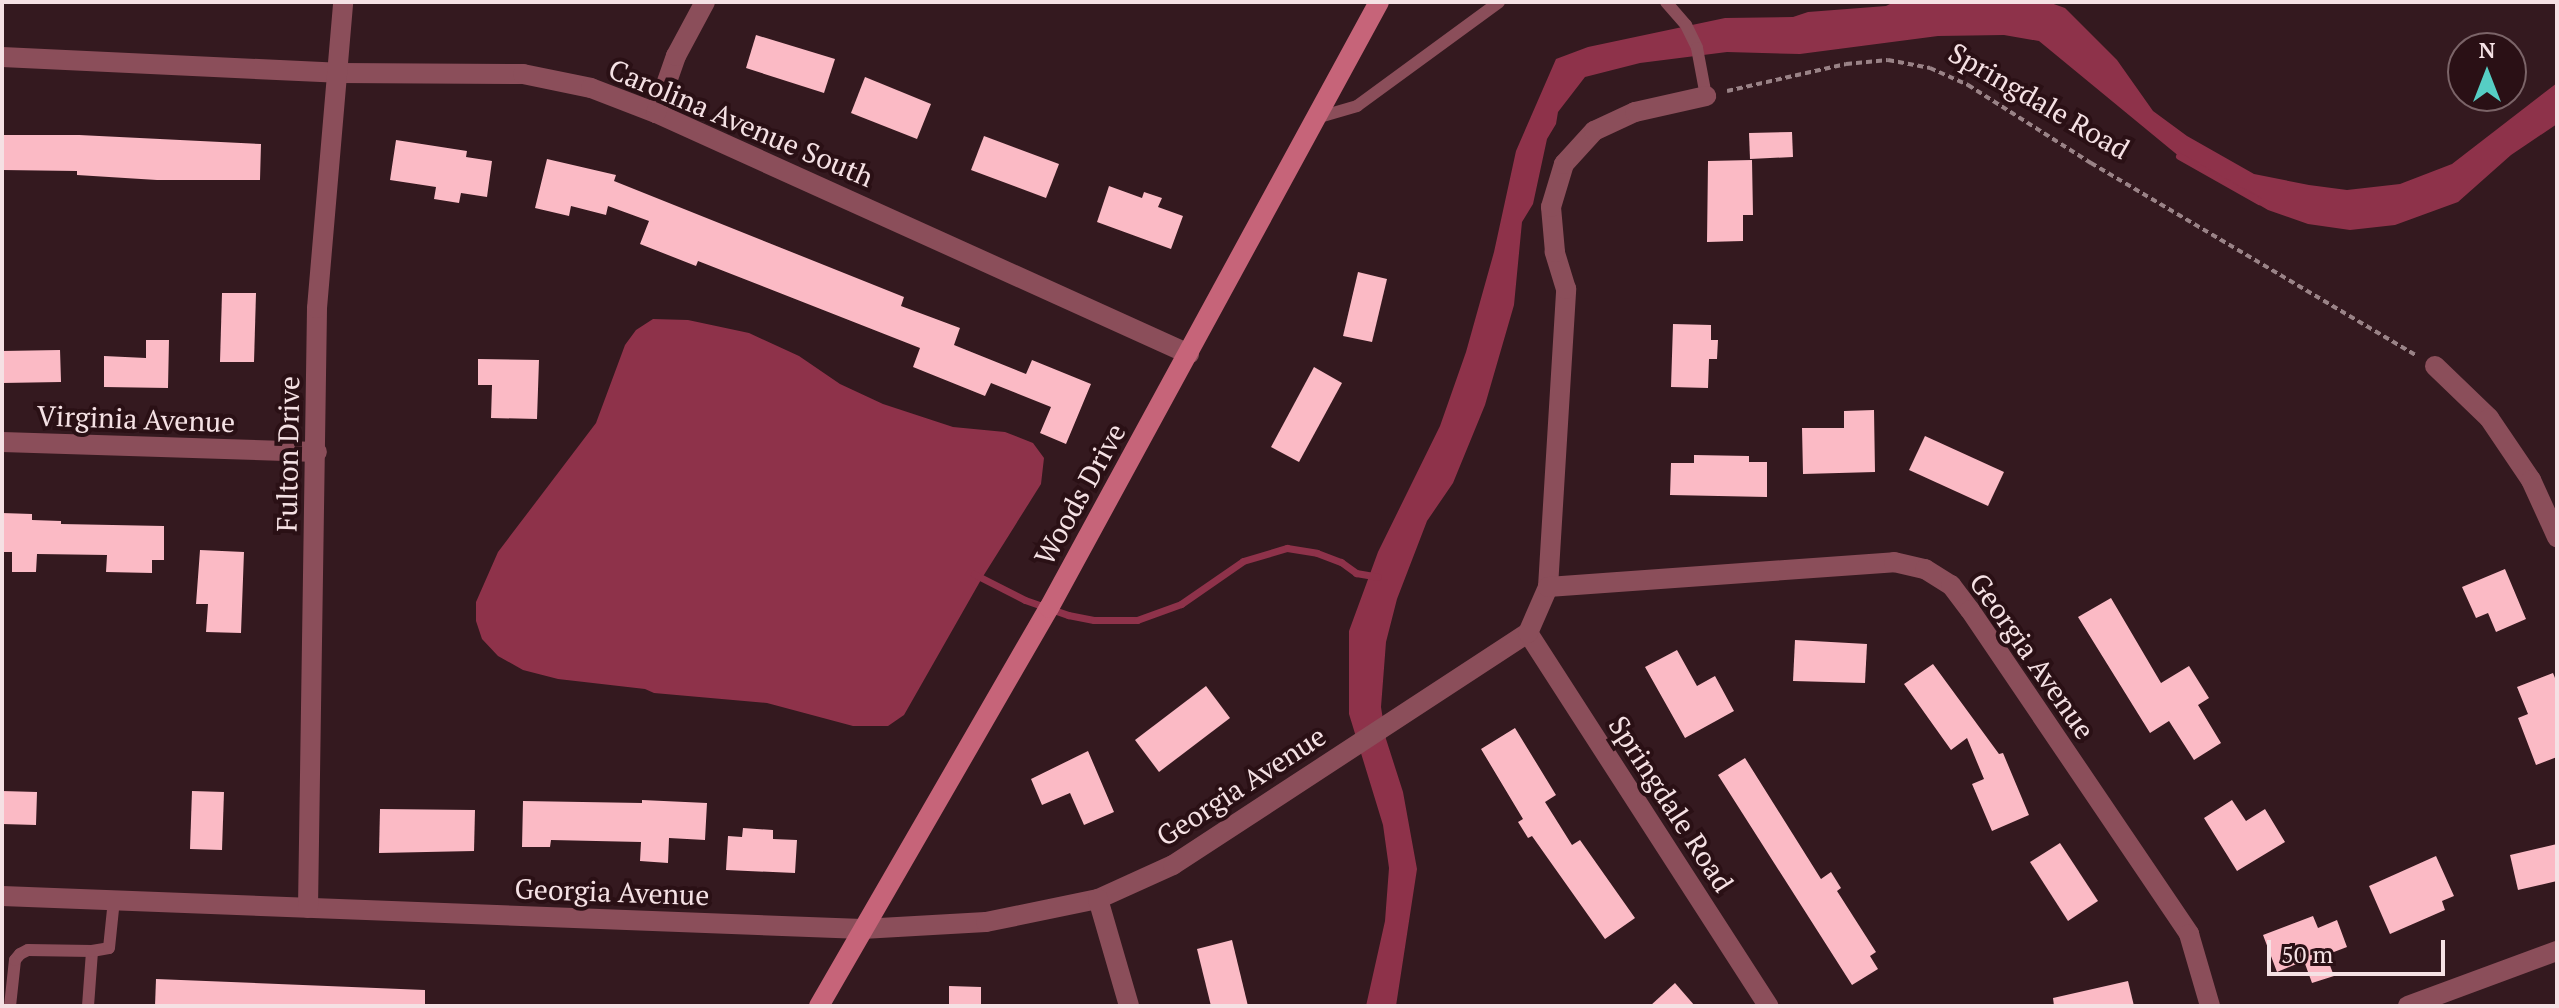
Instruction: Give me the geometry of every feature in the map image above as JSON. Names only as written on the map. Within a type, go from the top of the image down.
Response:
[{"type":"street","name":"Fulton Drive","points":[[308,908],[317,308],[343,2]]},
{"type":"street","points":[[656,113],[676,56],[705,2]]},
{"type":"street","name":"Woods Drive","points":[[819,1006],[1049,608],[1379,2]]},
{"type":"street","name":"Carolina Avenue South","points":[[2,57],[338,73],[523,74],[591,88],[656,113],[1189,354]]},
{"type":"street","points":[[1528,633],[1548,587],[1566,289],[1555,252],[1551,207],[1564,164],[1594,131],[1635,112],[1706,96]]},
{"type":"street","points":[[2435,366],[2489,418],[2531,480],[2557,537]]},
{"type":"street","name":"Virginia Avenue","points":[[2,442],[317,452]]},
{"type":"street","name":"Georgia Avenue","points":[[1548,587],[1894,562],[1925,569],[1951,585],[2189,934],[2210,1006]]},
{"type":"street","name":"Georgia Avenue","points":[[2,896],[862,929],[986,922],[1098,899],[1173,865],[1528,633]]},
{"type":"street","name":"Springdale Road","points":[[1528,633],[1768,1006]]},
{"type":"street","points":[[1098,899],[1129,1006]]},
{"type":"street","points":[[2408,1006],[2557,951]]},
{"type":"lane","points":[[1316,118],[1357,106],[1499,2]]},
{"type":"lane","points":[[1666,2],[1686,25],[1697,48],[1706,96]]},
{"type":"lane","points":[[10,1006],[15,960],[20,954],[28,950],[92,951],[109,948],[114,900]]},
{"type":"lane","points":[[88,1006],[92,951]]},
{"type":"path","name":"Springdale Road","points":[[1706,96],[1846,64],[1888,60],[1930,68],[1968,85],[2104,172],[2435,366]]},
{"type":"shaded area","points":[[1894,2],[2048,2],[2065,8],[2117,60],[2153,111],[2187,136],[2254,174],[2309,185],[2347,190],[2400,184],[2452,164],[2519,112],[2527,112],[2527,106],[2557,83],[2557,124],[2511,155],[2458,202],[2395,225],[2350,230],[2308,224],[2268,210],[2186,162],[2039,41],[2004,35],[1938,36],[1800,54],[1727,52],[1640,63],[1585,77],[1558,112],[1556,124],[1547,139],[1533,204],[1522,222],[1514,305],[1485,405],[1453,483],[1427,521],[1397,599],[1386,642],[1381,707],[1386,739],[1403,792],[1417,869],[1396,1006],[1366,1006],[1385,921],[1389,868],[1383,825],[1349,714],[1349,631],[1378,552],[1440,426],[1466,352],[1494,252],[1516,151],[1556,59],[1588,47],[1725,18],[1793,17],[1808,12],[1886,6]]},
{"type":"shaded area","points":[[653,319],[688,320],[749,333],[799,356],[840,384],[883,404],[953,427],[1005,432],[1033,443],[1044,458],[1041,484],[982,578],[904,715],[888,726],[853,726],[767,703],[654,693],[645,689],[558,679],[523,670],[498,656],[482,639],[476,621],[476,602],[498,552],[596,423],[625,345],[636,330]]},
{"type":"building","points":[[756,35],[835,59],[824,93],[746,68]]},
{"type":"building","points":[[865,77],[931,104],[917,139],[851,113]]},
{"type":"building","points":[[1792,132],[1793,157],[1750,159],[1749,133]]},
{"type":"building","points":[[2,135],[79,135],[261,144],[260,180],[157,180],[77,175],[77,171],[2,170]]},
{"type":"building","points":[[984,136],[1059,164],[1046,198],[971,170]]},
{"type":"building","points":[[396,140],[467,151],[466,157],[492,161],[487,197],[461,193],[459,203],[434,199],[436,187],[390,180]]},
{"type":"building","points":[[547,159],[616,175],[614,181],[904,297],[901,306],[960,328],[954,345],[1026,374],[1032,360],[1091,384],[1066,444],[1040,433],[1051,407],[991,383],[985,396],[913,367],[920,348],[698,261],[696,266],[640,244],[649,221],[608,206],[606,215],[571,206],[569,216],[535,208]]},
{"type":"building","points":[[1752,160],[1753,215],[1743,215],[1743,241],[1707,242],[1708,161]]},
{"type":"building","points":[[1109,186],[1142,198],[1144,192],[1162,198],[1158,207],[1183,216],[1171,249],[1097,222]]},
{"type":"building","points":[[1358,272],[1387,279],[1372,342],[1343,336]]},
{"type":"building","points":[[222,293],[256,293],[254,362],[220,362]]},
{"type":"building","points":[[1673,324],[1711,325],[1711,340],[1718,340],[1717,359],[1709,359],[1708,388],[1671,387]]},
{"type":"building","points":[[146,340],[169,340],[168,388],[104,387],[104,356],[146,358]]},
{"type":"building","points":[[60,350],[61,382],[2,383],[2,351]]},
{"type":"building","points":[[478,359],[539,360],[537,419],[491,418],[492,385],[478,385]]},
{"type":"building","points":[[1314,367],[1342,383],[1299,462],[1271,447]]},
{"type":"building","points":[[1874,410],[1875,472],[1803,474],[1802,428],[1844,428],[1844,411]]},
{"type":"building","points":[[1925,436],[2004,472],[1988,506],[1909,470]]},
{"type":"building","points":[[1694,455],[1749,456],[1749,462],[1767,462],[1767,497],[1670,495],[1671,463],[1694,463]]},
{"type":"building","points":[[2,513],[32,514],[32,520],[61,521],[61,524],[164,526],[164,560],[152,560],[152,573],[106,572],[107,555],[37,554],[36,572],[12,572],[12,552],[2,552]]},
{"type":"building","points":[[200,550],[244,552],[241,633],[206,632],[208,604],[196,604]]},
{"type":"building","points":[[2505,569],[2526,619],[2496,632],[2488,613],[2476,618],[2462,587]]},
{"type":"building","points":[[2111,598],[2161,683],[2189,666],[2209,698],[2198,705],[2221,743],[2194,760],[2169,721],[2150,733],[2078,617]]},
{"type":"building","points":[[1795,640],[1867,644],[1865,683],[1793,681]]},
{"type":"building","points":[[1677,650],[1697,686],[1715,676],[1734,711],[1685,738],[1645,667]]},
{"type":"building","points":[[1933,664],[1999,754],[2003,753],[2029,815],[1992,831],[1972,784],[1984,779],[1967,738],[1951,750],[1904,684]]},
{"type":"building","points":[[2553,673],[2557,683],[2557,757],[2536,765],[2518,718],[2528,714],[2517,687]]},
{"type":"building","points":[[1206,686],[1230,718],[1159,772],[1135,740]]},
{"type":"building","points":[[1515,728],[1556,795],[1545,802],[1572,845],[1580,840],[1635,918],[1605,939],[1532,836],[1528,838],[1518,822],[1523,819],[1481,749]]},
{"type":"building","points":[[1088,751],[1114,812],[1084,825],[1070,793],[1042,805],[1031,779]]},
{"type":"building","points":[[1745,758],[1821,879],[1831,872],[1841,888],[1837,891],[1876,952],[1870,956],[1878,969],[1852,985],[1718,775]]},
{"type":"building","points":[[2,791],[37,792],[36,825],[2,824]]},
{"type":"building","points":[[192,791],[224,792],[222,850],[190,849]]},
{"type":"building","points":[[642,800],[707,803],[705,840],[669,838],[668,863],[640,861],[641,842],[551,840],[550,847],[522,847],[523,801],[642,803]]},
{"type":"building","points":[[2232,800],[2246,821],[2265,809],[2285,842],[2237,871],[2204,818]]},
{"type":"building","points":[[380,809],[475,810],[474,851],[379,853]]},
{"type":"building","points":[[743,828],[773,830],[773,839],[797,840],[795,873],[726,870],[728,836],[742,837]]},
{"type":"building","points":[[2060,843],[2098,901],[2068,921],[2030,862]]},
{"type":"building","points":[[2557,844],[2557,881],[2518,890],[2510,855]]},
{"type":"building","points":[[2436,856],[2454,896],[2442,901],[2445,910],[2390,934],[2369,886]]},
{"type":"building","points":[[2313,916],[2318,928],[2337,920],[2347,947],[2326,955],[2334,976],[2312,983],[2304,961],[2277,972],[2263,935]]},
{"type":"building","points":[[1232,940],[1248,1006],[1211,1006],[1197,949]]},
{"type":"building","points":[[156,979],[425,990],[425,1006],[155,1006]]},
{"type":"building","points":[[2128,981],[2134,1006],[2054,1006],[2053,998]]},
{"type":"building","points":[[1675,983],[1695,1006],[1650,1006]]},
{"type":"building","points":[[949,986],[981,987],[981,1006],[949,1006]]},
{"type":"waterway","points":[[2179,156],[2259,201]]},
{"type":"waterway","points":[[974,574],[1025,600],[1068,615],[1094,620],[1137,620],[1181,604],[1243,561],[1287,548],[1317,553],[1341,562],[1356,573],[1378,577]]}]
